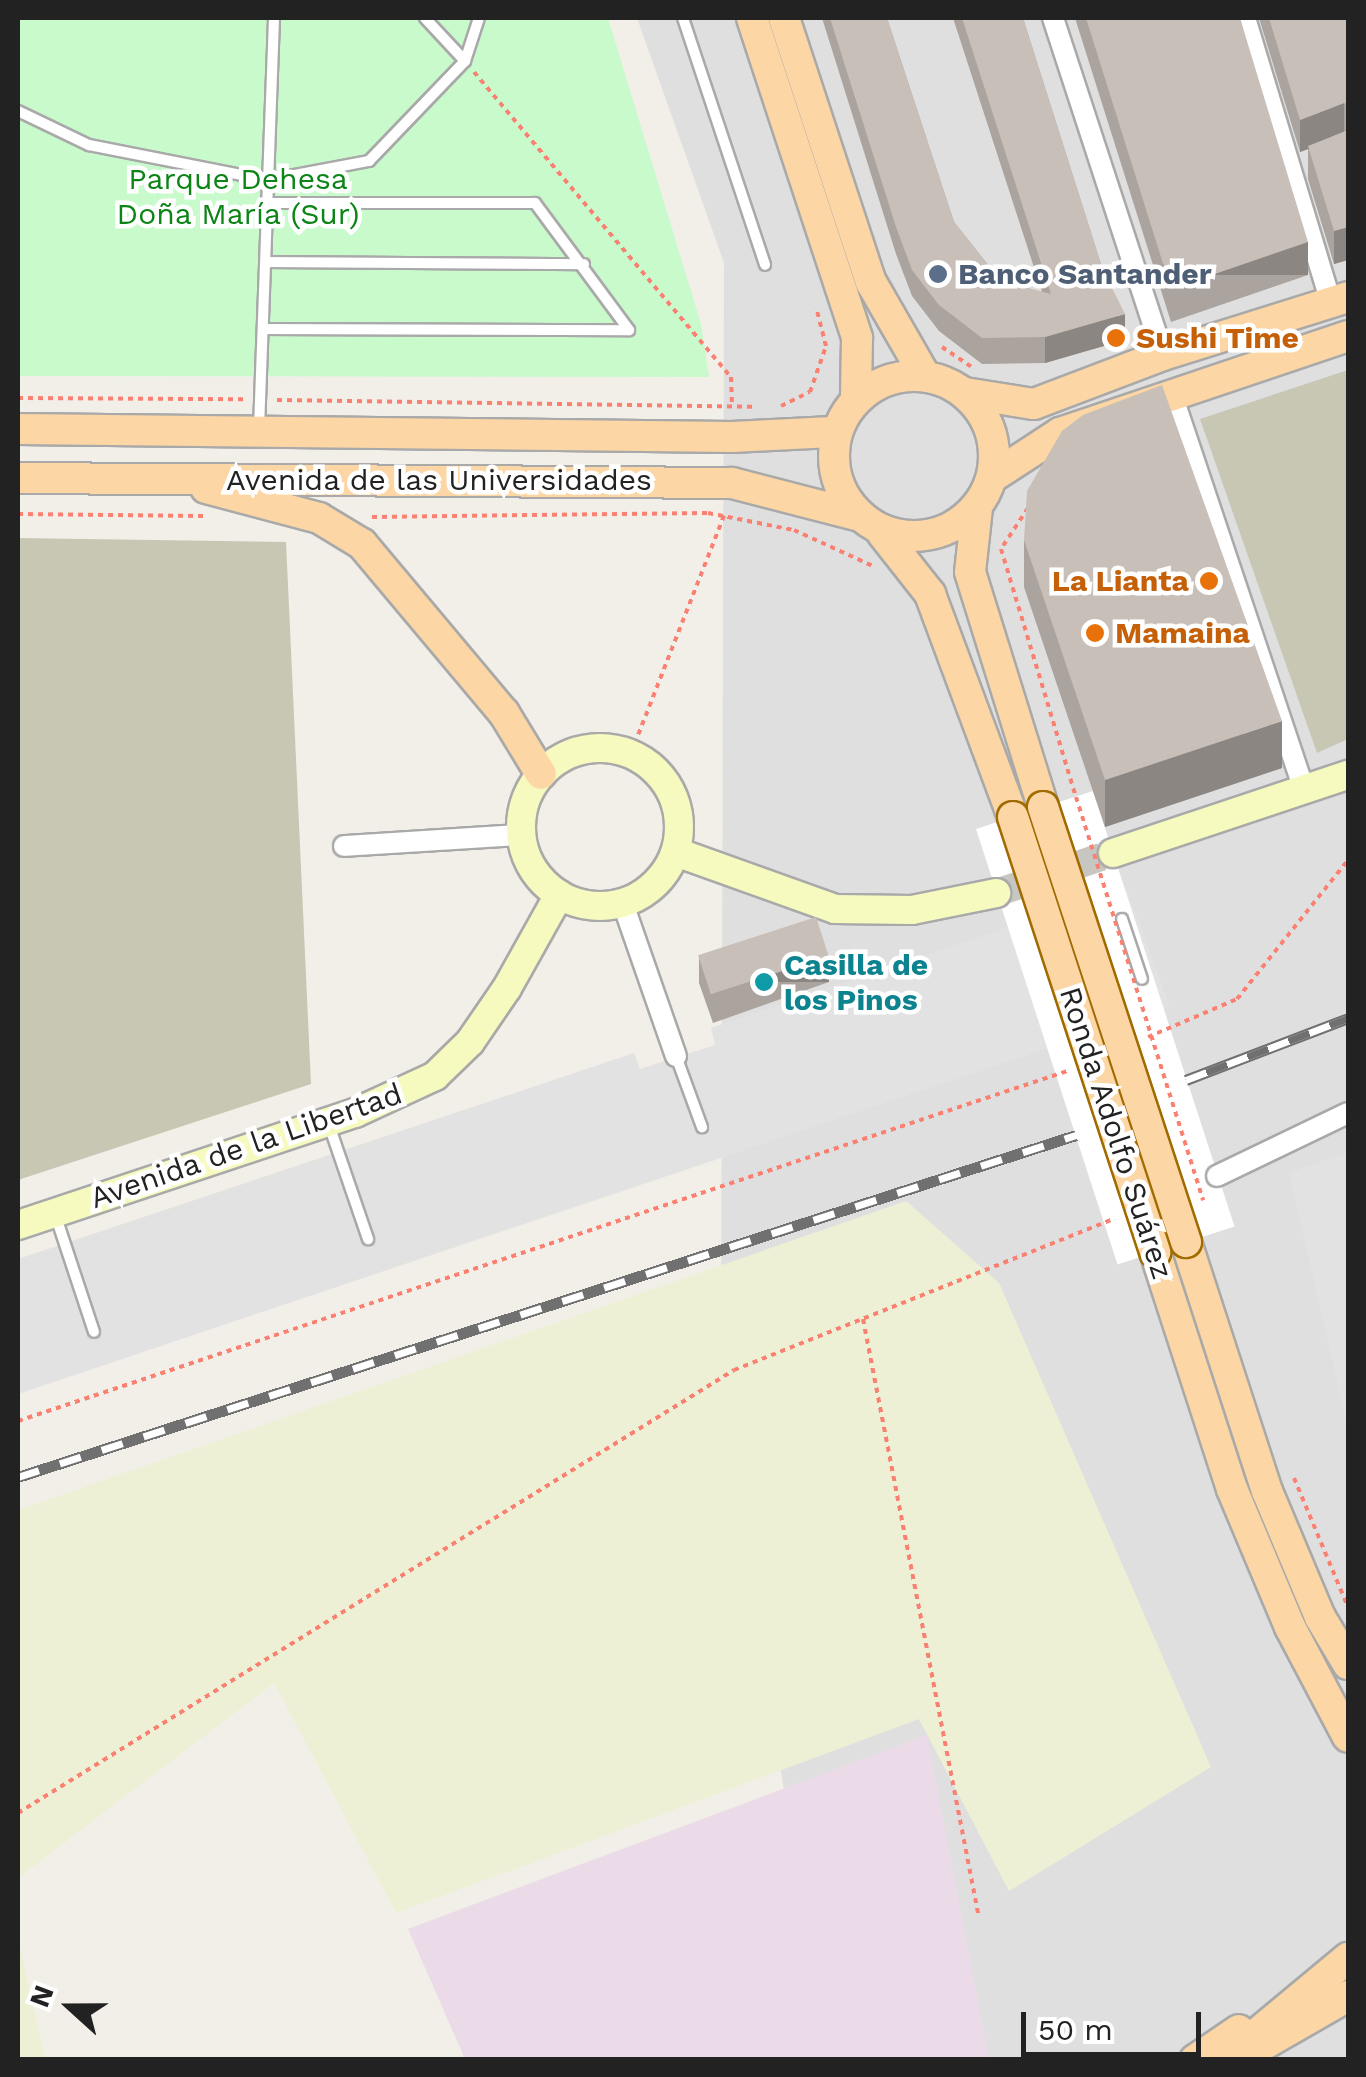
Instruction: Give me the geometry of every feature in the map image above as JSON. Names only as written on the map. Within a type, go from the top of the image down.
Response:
[{"type":"main road","points":[[752,18],[857,338],[856,396]]},
{"type":"main road","points":[[784,18],[871,282],[925,376]]},
{"type":"main road","points":[[1340,299],[1163,354],[1034,404],[971,381],[925,376],[882,382],[856,396],[832,432],[837,467],[856,515],[882,533],[947,530],[976,508],[994,476],[1060,433],[1348,336]]},
{"type":"main road","points":[[971,381],[990,436],[994,476]]},
{"type":"main road","name":"Avenida de las Universidades","points":[[18,430],[258,434],[832,432]]},
{"type":"main road","name":"Avenida de las Universidades","points":[[18,478],[732,483],[856,515]]},
{"type":"main road","points":[[179,480],[319,518],[362,544],[504,713],[541,774]]},
{"type":"main road","name":"Ronda Adolfo Suárez","points":[[976,508],[970,572],[1044,807],[1267,1491],[1320,1617],[1348,1664]]},
{"type":"main road","name":"Ronda Adolfo Suárez","points":[[882,533],[930,594],[1012,818],[1232,1489],[1290,1627],[1348,1738]]},
{"type":"main road","points":[[583,750],[631,753],[656,770],[673,794],[680,823],[676,852],[664,875],[623,904],[579,904],[558,895],[527,858],[521,834],[529,792],[541,774],[583,750]]},
{"type":"main road","points":[[1113,853],[1348,775]]},
{"type":"main road","points":[[676,852],[834,909],[912,910],[996,893]]},
{"type":"main road","name":"Avenida de la Libertad","points":[[18,1225],[328,1122],[435,1076],[470,1042],[558,895]]},
{"type":"main road","points":[[1195,2060],[1294,1998],[1348,1958]]},
{"type":"main road","points":[[1242,2060],[1348,1996]]},
{"type":"main road","points":[[1225,2060],[1294,1998]]},
{"type":"street","points":[[1053,18],[1163,354]]},
{"type":"street","points":[[1245,18],[1290,171],[1340,299]]},
{"type":"street","points":[[1290,171],[1319,160]]},
{"type":"street","points":[[1172,396],[1304,789]]},
{"type":"street","points":[[344,846],[521,834]]},
{"type":"street","points":[[623,904],[676,1056]]},
{"type":"street","points":[[1217,1176],[1348,1113]]},
{"type":"lane","points":[[258,434],[269,262],[274,18]]},
{"type":"lane","points":[[424,18],[465,60]]},
{"type":"lane","points":[[18,111],[88,145],[268,180],[369,161],[465,60],[479,18]]},
{"type":"lane","points":[[683,18],[765,265]]},
{"type":"lane","points":[[263,329],[629,330],[584,264],[535,203],[268,203]]},
{"type":"lane","points":[[269,262],[584,264]]},
{"type":"lane","points":[[1122,919],[1142,979]]},
{"type":"lane","points":[[676,1056],[702,1127]]},
{"type":"lane","points":[[328,1122],[368,1240]]},
{"type":"lane","points":[[54,1212],[94,1332]]},
{"type":"path","points":[[465,60],[731,376],[732,405]]},
{"type":"path","points":[[934,342],[971,381]]},
{"type":"path","points":[[1030,505],[1001,549],[1208,1214]]},
{"type":"path","points":[[18,514],[208,516]]},
{"type":"path","points":[[319,518],[725,515],[794,530],[877,568]]},
{"type":"path","points":[[631,753],[725,515]]},
{"type":"path","points":[[1146,1038],[1237,999],[1348,860]]},
{"type":"path","points":[[18,1421],[1006,1096],[1075,1068]]},
{"type":"path","points":[[1182,1192],[1217,1176]]},
{"type":"path","points":[[18,1814],[734,1370],[1129,1213]]},
{"type":"path","points":[[863,1319],[979,1918]]},
{"type":"path","points":[[1289,1468],[1348,1607]]},
{"type":"shaded area","points":[[637,18],[1348,18],[1348,2059],[825,2059],[721,1379],[724,263]]},
{"type":"shaded area","points":[[1348,370],[1348,739],[1317,753],[1200,419]]},
{"type":"shaded area","points":[[18,538],[286,542],[311,1084],[18,1180]]},
{"type":"shaded area","points":[[1126,887],[1170,1007],[18,1394],[18,1259],[634,1053],[640,1069],[715,1045],[711,1028]]},
{"type":"shaded area","points":[[1348,1152],[1348,1429],[1289,1173]]},
{"type":"shaded area","points":[[906,1201],[999,1283],[1211,1767],[1009,1891],[919,1719],[396,1913],[274,1683],[18,1878],[18,1510]]},
{"type":"shaded area","points":[[927,1735],[989,2059],[465,2059],[408,1929]]},
{"type":"shaded area","points":[[18,1939],[45,2059],[18,2059]]},
{"type":"green space","name":"Parque Dehesa Doña María (Sur)","points":[[18,18],[608,18],[701,324],[709,377],[18,376]]},
{"type":"pier","points":[[1093,791],[1235,1227],[1118,1265],[976,829]]},
{"type":"building","points":[[830,18],[887,18],[954,222],[1001,281],[1051,294],[962,18],[1023,18],[1103,270],[1125,314],[1045,337],[982,338],[939,305],[912,270]]},
{"type":"building","points":[[1086,18],[1240,18],[1308,242],[1171,289]]},
{"type":"building","points":[[1269,18],[1348,18],[1348,105],[1344,103],[1300,120]]},
{"type":"building","points":[[1348,130],[1348,227],[1334,231],[1308,146]]},
{"type":"building","points":[[1162,385],[1282,721],[1105,780],[1024,540],[1027,491],[1062,431],[1083,415]]},
{"type":"building","points":[[816,917],[829,956],[711,994],[698,955]]},
{"type":"tunnel","points":[[996,893],[1113,853]]},
{"type":"railway","points":[[1186,1080],[1348,1018]]},
{"type":"railway","points":[[18,1477],[1076,1135]]},
{"type":"place","name":"Banco Santander","points":[[938,274]]},
{"type":"place","name":"Sushi Time","points":[[1116,338]]},
{"type":"place","name":"La Lianta","points":[[1209,581]]},
{"type":"place","name":"Mamaina","points":[[1095,633]]},
{"type":"place","name":"Casilla de los Pinos","points":[[764,982]]}]
